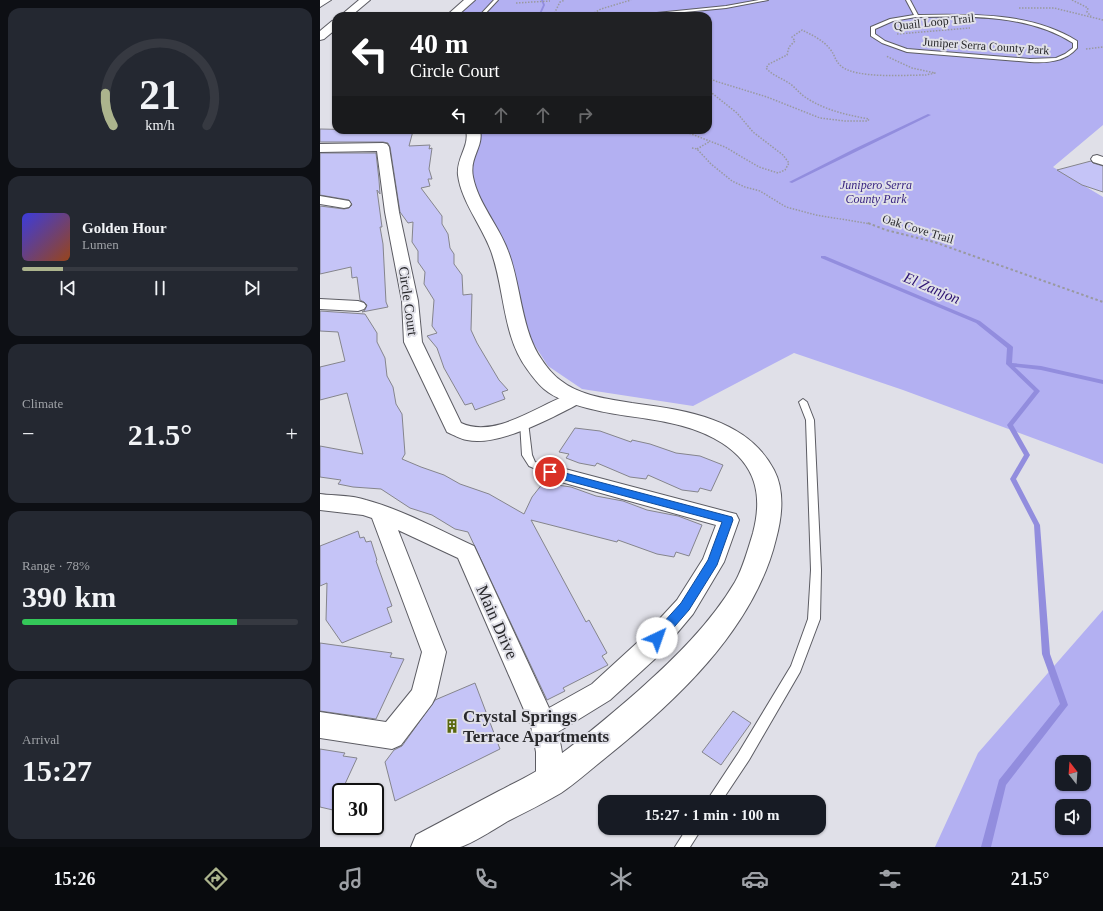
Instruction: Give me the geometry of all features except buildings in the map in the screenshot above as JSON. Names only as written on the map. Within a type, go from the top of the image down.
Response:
[{"type":"main road","points":[[320,4],[326,0]]},
{"type":"main road","points":[[350,12],[365,0]]},
{"type":"main road","points":[[456,12],[470,0]]},
{"type":"main road","points":[[320,37],[332,26]]},
{"type":"main road","points":[[436,845],[550,781],[620,727],[681,671],[721,625],[747,586],[761,549],[768,522],[769,494],[764,473],[752,455],[730,437],[703,424],[675,416],[610,407],[576,398],[552,385],[534,364],[523,345],[500,251],[468,187],[465,174],[465,162],[475,138],[474,134]]},
{"type":"street","name":"Circle Court","points":[[320,148],[383,147],[392,212],[410,301],[413,342],[454,426],[468,434],[489,434],[524,422],[576,398]]},
{"type":"street","points":[[320,200],[344,204]]},
{"type":"street","points":[[320,304],[358,306]]},
{"type":"street","points":[[544,726],[601,692],[648,649],[685,607],[713,562],[728,520],[550,472]]},
{"type":"street","name":"Main Drive","points":[[320,502],[364,508],[381,513],[466,552],[544,726],[549,752],[550,781]]},
{"type":"street","points":[[320,725],[392,736],[423,696],[434,652],[381,513]]},
{"type":"lane","points":[[485,12],[496,0]]},
{"type":"lane","points":[[668,12],[755,3],[766,0]]},
{"type":"lane","name":"Juniper Serra County Park","points":[[908,0],[916,16]]},
{"type":"lane","name":"Juniper Serra County Park","points":[[916,16],[956,16],[993,19],[1051,29],[1069,36],[1075,42],[1075,48],[1065,57],[1049,61],[1038,61],[970,54],[926,53],[893,47],[880,41],[873,35],[873,28],[892,20],[916,16]]},
{"type":"lane","points":[[718,795],[744,756],[796,668],[814,619],[816,570],[810,420],[803,402]]},
{"type":"lane","points":[[524,422],[527,455],[532,464],[550,472]]},
{"type":"lane","points":[[682,847],[690,835]]},
{"type":"path","points":[[516,3],[551,0]]},
{"type":"path","points":[[555,12],[558,4],[565,0]]},
{"type":"path","points":[[596,12],[631,0]]},
{"type":"path","points":[[1072,0],[1088,8],[1087,12],[1092,17]]},
{"type":"path","name":"Quail Loop Trail","points":[[712,79],[767,97],[820,118],[845,121],[868,121],[869,119],[851,116],[824,106],[800,94],[794,87],[769,73],[766,68],[769,64],[787,55],[789,48],[795,41],[792,37],[802,30],[826,45],[835,54],[835,61],[850,71],[861,74],[926,75],[935,73],[912,68],[892,60],[877,50],[874,45],[890,35],[978,27],[993,19],[997,14],[1003,11],[1027,8],[1054,8],[1103,21]]},
{"type":"path","points":[[1075,45],[1088,49],[1103,47]]},
{"type":"path","points":[[690,134],[725,147],[759,167],[778,173],[785,170],[789,163],[783,155],[753,132],[737,113],[712,93]]},
{"type":"path","points":[[692,148],[697,149],[709,142]]},
{"type":"path","name":"Oak Cove Trail","points":[[697,149],[711,164],[732,181],[745,187],[760,191],[786,207],[816,215],[868,223],[886,230],[934,242],[1103,302]]},
{"type":"green space","name":"Junipero Serra County Park","points":[[474,0],[1103,0],[1103,125],[1053,167],[1103,197],[1103,464],[903,390],[794,353],[693,406],[582,389],[548,366],[530,338],[505,245],[471,182],[467,169],[476,134],[712,134],[712,12],[459,12]]},
{"type":"green space","points":[[1103,610],[1103,847],[935,847],[978,753]]},
{"type":"waterway","name":"El Zanjon","points":[[541,12],[544,5],[542,0]]},
{"type":"waterway","points":[[791,182],[929,115]]},
{"type":"waterway","name":"El Zanjon","points":[[823,257],[978,322],[1010,347],[1009,364]]},
{"type":"waterway","points":[[986,847],[1002,783],[1064,705],[1046,654],[1037,525],[1013,479],[1027,455],[1010,425],[1037,391],[1009,364]]},
{"type":"waterway","points":[[1009,364],[1041,368],[1103,382]]},
{"type":"place","name":"Crystal Springs Terrace Apartments","points":[[452,726]]},
{"type":"route","points":[[550,472],[728,520],[713,562],[685,607],[657,638]]}]
